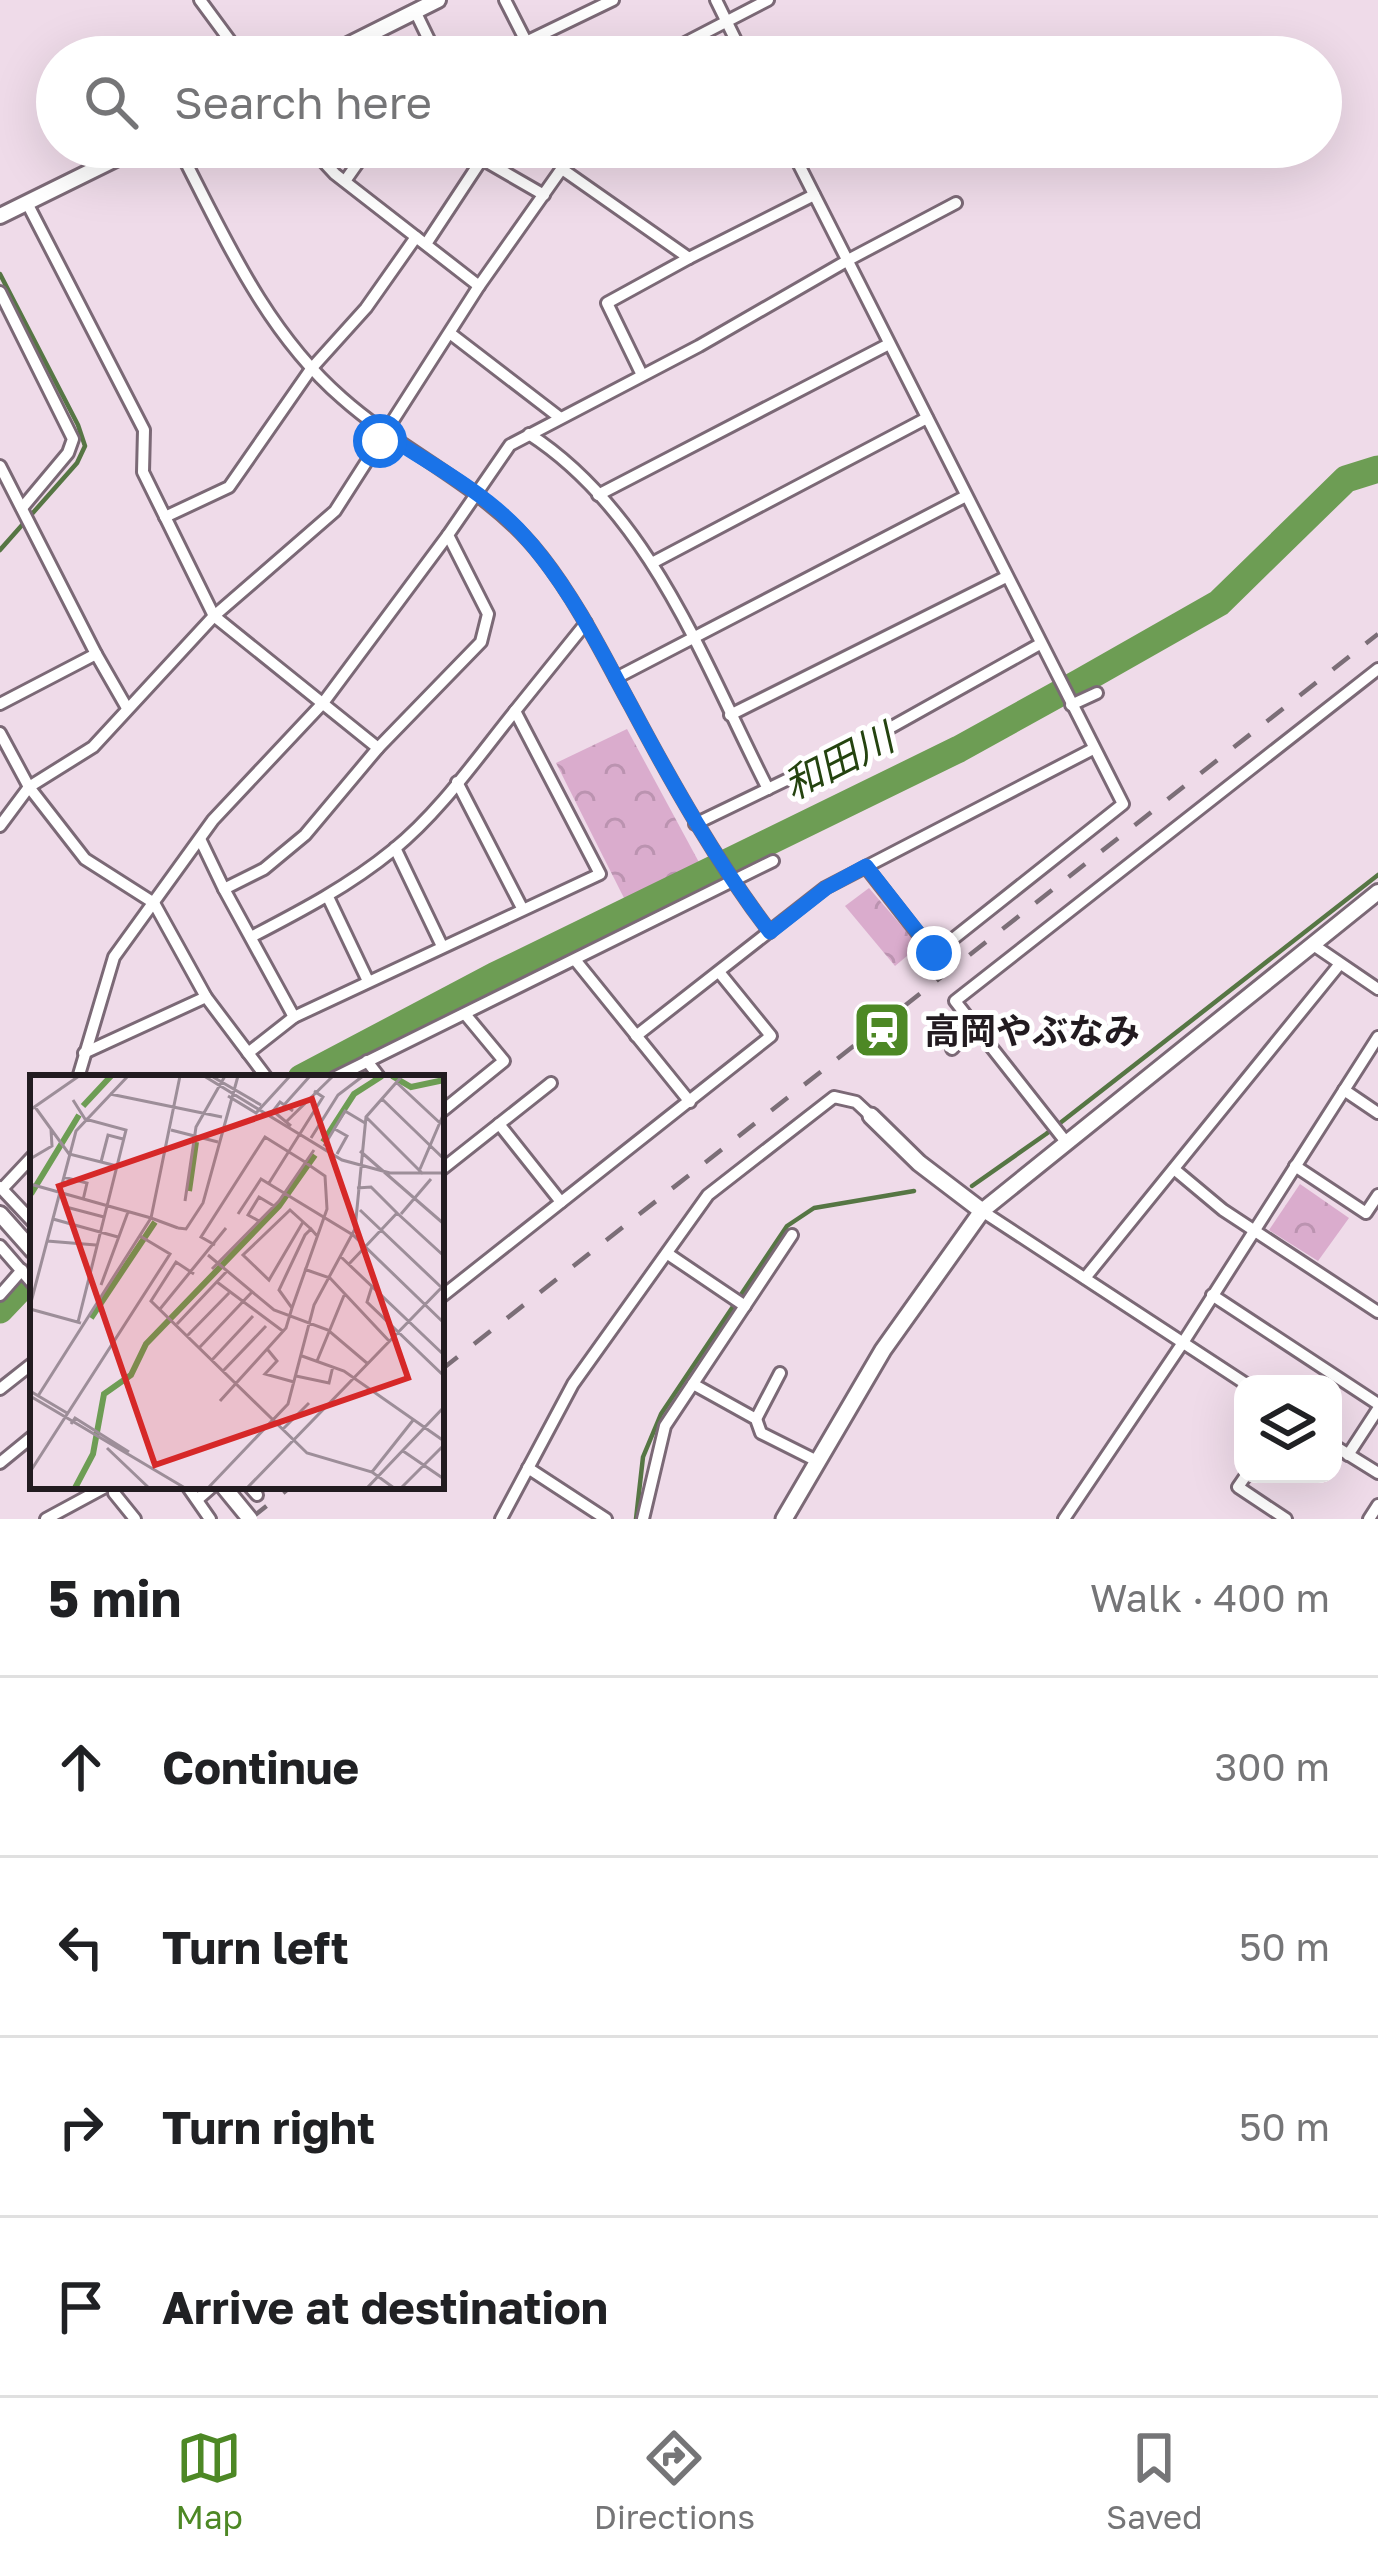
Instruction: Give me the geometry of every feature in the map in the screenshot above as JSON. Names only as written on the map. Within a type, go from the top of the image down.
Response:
[{"type":"main road","points":[[784,1519],[883,1350],[982,1211],[919,1163],[871,1116]]},
{"type":"street","points":[[200,0],[227,36]]},
{"type":"street","points":[[366,36],[438,0]]},
{"type":"street","points":[[505,0],[523,36]]},
{"type":"street","points":[[538,36],[613,0]]},
{"type":"street","points":[[716,0],[734,36]]},
{"type":"street","points":[[698,36],[768,0]]},
{"type":"street","points":[[415,11],[427,36]]},
{"type":"street","points":[[0,216],[98,168]]},
{"type":"street","points":[[189,168],[265,312],[311,369],[384,434],[478,495],[541,555],[586,623],[695,824],[770,932]]},
{"type":"street","points":[[332,168],[479,286]]},
{"type":"street","points":[[345,181],[354,168]]},
{"type":"street","points":[[165,518],[229,487],[311,369],[366,308],[475,168]]},
{"type":"street","points":[[498,168],[544,195]]},
{"type":"street","points":[[800,168],[1123,804],[934,953],[866,866]]},
{"type":"street","points":[[0,826],[29,787],[93,747],[214,616],[335,511],[479,286],[562,169],[689,259]]},
{"type":"street","points":[[642,375],[607,303],[814,195]]},
{"type":"street","points":[[27,203],[144,430],[143,472],[214,616],[378,748]]},
{"type":"street","points":[[78,1075],[114,957],[213,820],[323,703],[478,495],[509,445],[956,203]]},
{"type":"street","points":[[0,292],[73,439],[68,453],[22,508]]},
{"type":"street","points":[[451,334],[559,417]]},
{"type":"street","points":[[598,495],[889,344]]},
{"type":"street","points":[[652,562],[927,418]]},
{"type":"street","points":[[529,434],[570,465],[652,562],[768,789]]},
{"type":"street","points":[[0,466],[4,483],[33,527],[128,708]]},
{"type":"street","points":[[616,679],[966,496]]},
{"type":"street","points":[[224,889],[264,869],[305,835],[378,748],[482,642],[488,614],[448,535]]},
{"type":"street","points":[[730,715],[1006,577]]},
{"type":"street","points":[[251,937],[328,897],[395,848],[457,782],[586,623]]},
{"type":"street","points":[[695,824],[863,743],[1040,644]]},
{"type":"street","points":[[0,704],[96,654]]},
{"type":"street","points":[[1063,1138],[955,1001],[1378,668]]},
{"type":"street","points":[[1071,704],[1097,693]]},
{"type":"street","points":[[248,1053],[294,1017],[600,874],[515,711]]},
{"type":"street","points":[[0,734],[29,787],[85,859],[154,903],[206,998],[265,1075]]},
{"type":"street","points":[[636,1036],[826,888],[1093,748]]},
{"type":"street","points":[[457,782],[522,908]]},
{"type":"street","points":[[200,839],[294,1017]]},
{"type":"street","points":[[395,848],[442,946]]},
{"type":"street","points":[[340,1075],[773,861]]},
{"type":"street","points":[[1234,1376],[982,1211],[1063,1138],[1378,892]]},
{"type":"street","points":[[328,897],[368,981]]},
{"type":"street","points":[[1312,944],[1378,989]]},
{"type":"street","points":[[576,961],[690,1102]]},
{"type":"street","points":[[1085,1278],[1340,965]]},
{"type":"street","points":[[444,1295],[771,1036],[719,972]]},
{"type":"street","points":[[84,1053],[206,998]]},
{"type":"street","points":[[444,1110],[504,1061],[465,1014]]},
{"type":"street","points":[[952,1049],[974,1026]]},
{"type":"street","points":[[1064,1519],[1378,1037]]},
{"type":"street","points":[[367,1061],[378,1075]]},
{"type":"street","points":[[444,1168],[551,1083]]},
{"type":"street","points":[[1343,1090],[1378,1113]]},
{"type":"street","points":[[501,1519],[573,1384],[708,1195],[834,1097],[845,1096],[871,1116]]},
{"type":"street","points":[[500,1124],[561,1202]]},
{"type":"street","points":[[30,1159],[1,1188],[30,1219]]},
{"type":"street","points":[[1295,1166],[1366,1213],[1378,1195]]},
{"type":"street","points":[[1174,1169],[1253,1230],[1378,1312]]},
{"type":"street","points":[[0,1214],[30,1247]]},
{"type":"street","points":[[643,1519],[665,1426],[792,1235]]},
{"type":"street","points":[[0,1246],[30,1280]]},
{"type":"street","points":[[668,1254],[745,1306]]},
{"type":"street","points":[[0,1294],[22,1270]]},
{"type":"street","points":[[1212,1295],[1378,1407],[1348,1455]]},
{"type":"street","points":[[0,1389],[30,1365]]},
{"type":"street","points":[[756,1419],[780,1373]]},
{"type":"street","points":[[693,1384],[756,1419],[761,1433],[817,1461]]},
{"type":"street","points":[[0,1463],[30,1438]]},
{"type":"street","points":[[1342,1451],[1378,1473]]},
{"type":"street","points":[[528,1468],[606,1519]]},
{"type":"street","points":[[1240,1483],[1238,1487],[1286,1519]]},
{"type":"street","points":[[46,1519],[111,1489]]},
{"type":"street","points":[[114,1489],[134,1519]]},
{"type":"street","points":[[190,1489],[210,1519]]},
{"type":"street","points":[[198,1499],[210,1489]]},
{"type":"street","points":[[225,1489],[250,1519]]},
{"type":"street","points":[[1369,1519],[1378,1505]]},
{"type":"green space","points":[[627,729],[701,866],[626,902],[556,763]]},
{"type":"green space","points":[[869,888],[919,946],[895,966],[845,906]]},
{"type":"green space","points":[[1300,1184],[1349,1218],[1318,1261],[1269,1230]]},
{"type":"waterway","points":[[0,274],[85,446],[77,463],[0,550]]},
{"type":"waterway","name":"和田川","points":[[307,1075],[494,976],[959,749],[1080,682],[1219,603],[1346,479],[1378,469]]},
{"type":"waterway","points":[[972,1186],[1046,1134],[1378,875]]},
{"type":"waterway","points":[[636,1519],[643,1457],[661,1414],[787,1226],[814,1208],[914,1191]]},
{"type":"waterway","name":"和田川","points":[[0,1310],[19,1290]]},
{"type":"railway","points":[[444,1368],[1378,634]]},
{"type":"railway","points":[[250,1519],[288,1489]]},
{"type":"place","name":"高岡やぶなみ","points":[[882,1030]]},
{"type":"route","points":[[380,441],[384,434],[478,495],[541,555],[572,599],[695,824],[770,932],[826,888],[866,866],[934,953]]}]
